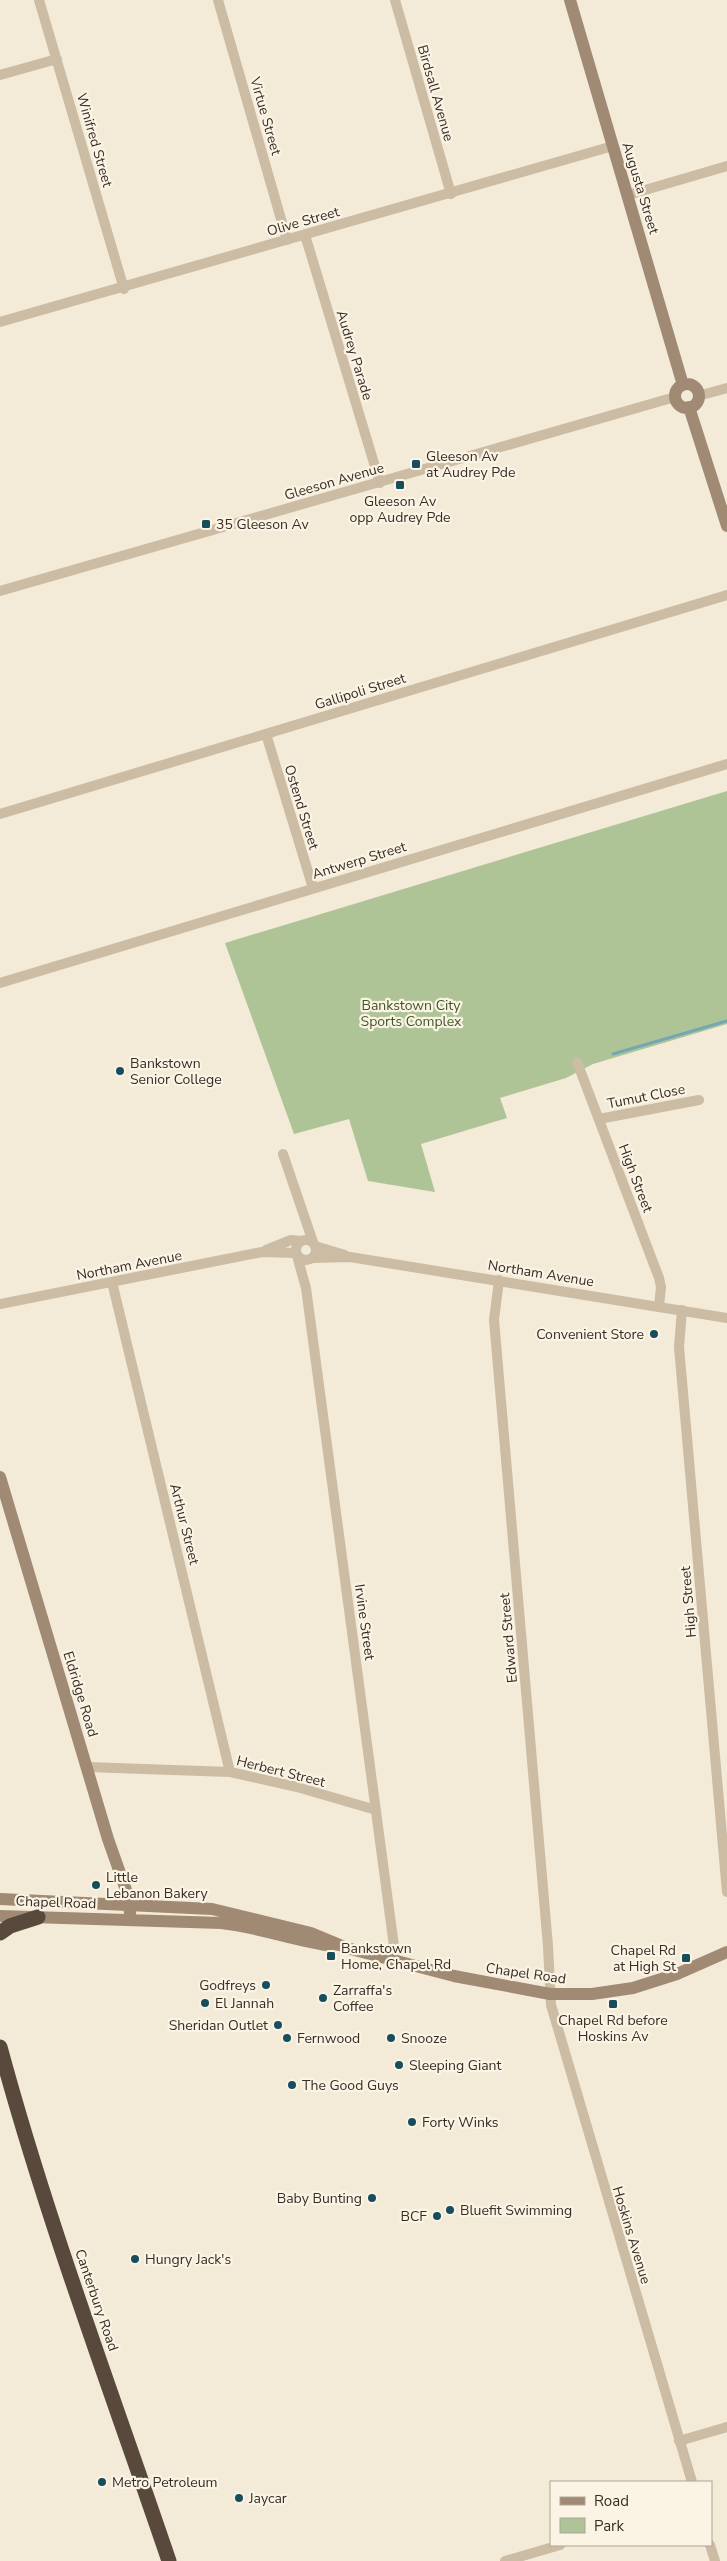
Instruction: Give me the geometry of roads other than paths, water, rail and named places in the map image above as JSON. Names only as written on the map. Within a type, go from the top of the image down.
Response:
[{"type":"highway","points":[[0,1933],[10,1926],[38,1917]]},
{"type":"highway","name":"Canterbury Road","points":[[0,2047],[20,2120],[57,2234],[169,2561]]},
{"type":"main road","name":"Augusta Street","points":[[570,0],[683,385]]},
{"type":"main road","points":[[683,385],[695,387],[698,396],[696,403],[689,407],[681,406],[675,396],[676,390],[683,385]]},
{"type":"main road","points":[[689,407],[727,526]]},
{"type":"main road","name":"Eldridge Road","points":[[0,1477],[129,1906],[131,1920]]},
{"type":"main road","name":"Chapel Road","points":[[0,1899],[129,1906],[189,1907],[230,1912],[311,1933],[348,1948],[396,1961],[497,1985],[550,1994],[604,1994],[632,1988],[683,1971],[727,1952]]},
{"type":"main road","name":"Chapel Road","points":[[0,1916],[240,1925],[309,1943],[348,1948]]},
{"type":"street","name":"Winifred Street","points":[[39,0],[124,288]]},
{"type":"street","name":"Virtue Street","points":[[218,0],[287,240]]},
{"type":"street","name":"Birdsall Avenue","points":[[395,0],[451,194]]},
{"type":"street","points":[[0,75],[57,58]]},
{"type":"street","name":"Olive Street","points":[[0,322],[124,288],[613,146]]},
{"type":"street","points":[[628,195],[727,166]]},
{"type":"street","name":"Audrey Parade","points":[[305,235],[380,483]]},
{"type":"street","points":[[698,396],[727,388]]},
{"type":"street","name":"Gleeson Avenue","points":[[0,591],[380,483],[675,396]]},
{"type":"street","name":"Gallipoli Street","points":[[0,814],[727,595]]},
{"type":"street","name":"Ostend Street","points":[[266,734],[313,888]]},
{"type":"street","name":"Antwerp Street","points":[[0,983],[727,764]]},
{"type":"street","name":"High Street","points":[[577,1062],[659,1278],[661,1287],[659,1306]]},
{"type":"street","name":"Tumut Close","points":[[599,1119],[699,1100]]},
{"type":"street","points":[[282,1154],[302,1213],[308,1242],[316,1254],[311,1259],[303,1260],[297,1255],[296,1246],[308,1242]]},
{"type":"street","name":"Northam Avenue","points":[[0,1304],[262,1252],[291,1240],[308,1242],[350,1257],[727,1318]]},
{"type":"street","name":"Northam Avenue","points":[[262,1252],[297,1255]]},
{"type":"street","name":"Irvine Street","points":[[297,1255],[306,1288],[396,1961]]},
{"type":"street","name":"Northam Avenue","points":[[311,1259],[350,1257]]},
{"type":"street","name":"Irvine Street","points":[[306,1288],[311,1259]]},
{"type":"street","name":"Edward Street","points":[[499,1280],[494,1320],[547,1926],[550,1994]]},
{"type":"street","name":"Arthur Street","points":[[112,1282],[230,1772]]},
{"type":"street","name":"High Street","points":[[682,1310],[679,1347],[727,1892]]},
{"type":"street","name":"Herbert Street","points":[[87,1767],[230,1772],[297,1787],[376,1810]]},
{"type":"street","name":"Hoskins Avenue","points":[[550,1994],[559,2037],[692,2481]]},
{"type":"street","points":[[680,2441],[727,2427]]},
{"type":"street","points":[[505,2561],[557,2546]]},
{"type":"street","points":[[710,2546],[715,2561]]},
{"type":"waterway","points":[[613,1054],[727,1021]]},
{"type":"place","name":"Gleeson Av at Audrey Pde","points":[[416,464]]},
{"type":"place","name":"Gleeson Av opp Audrey Pde","points":[[400,485]]},
{"type":"place","name":"35 Gleeson Av","points":[[206,524]]},
{"type":"place","name":"Bankstown Senior College","points":[[120,1071]]},
{"type":"place","name":"Convenient Store","points":[[654,1334]]},
{"type":"place","name":"Little Lebanon Bakery","points":[[96,1885]]},
{"type":"place","name":"Bankstown Home, Chapel Rd","points":[[331,1956]]},
{"type":"place","name":"Chapel Rd at High St","points":[[686,1958]]},
{"type":"place","name":"Godfreys","points":[[266,1985]]},
{"type":"place","name":"Zarraffa's Coffee","points":[[323,1998]]},
{"type":"place","name":"El Jannah","points":[[205,2003]]},
{"type":"place","name":"Chapel Rd before Hoskins Av","points":[[613,2004]]},
{"type":"place","name":"Sheridan Outlet","points":[[278,2025]]},
{"type":"place","name":"Fernwood","points":[[287,2038]]},
{"type":"place","name":"Snooze","points":[[391,2038]]},
{"type":"place","name":"Sleeping Giant","points":[[399,2065]]},
{"type":"place","name":"The Good Guys","points":[[292,2085]]},
{"type":"place","name":"Forty Winks","points":[[412,2122]]},
{"type":"place","name":"Baby Bunting","points":[[372,2198]]},
{"type":"place","name":"Bluefit Swimming","points":[[450,2210]]},
{"type":"place","name":"BCF","points":[[437,2216]]},
{"type":"place","name":"Hungry Jack's","points":[[135,2259]]},
{"type":"place","name":"Metro Petroleum","points":[[102,2482]]},
{"type":"place","name":"Jaycar","points":[[239,2498]]},
{"type":"park label","name":"Bankstown City Sports Complex","points":[[411,1014]]}]
